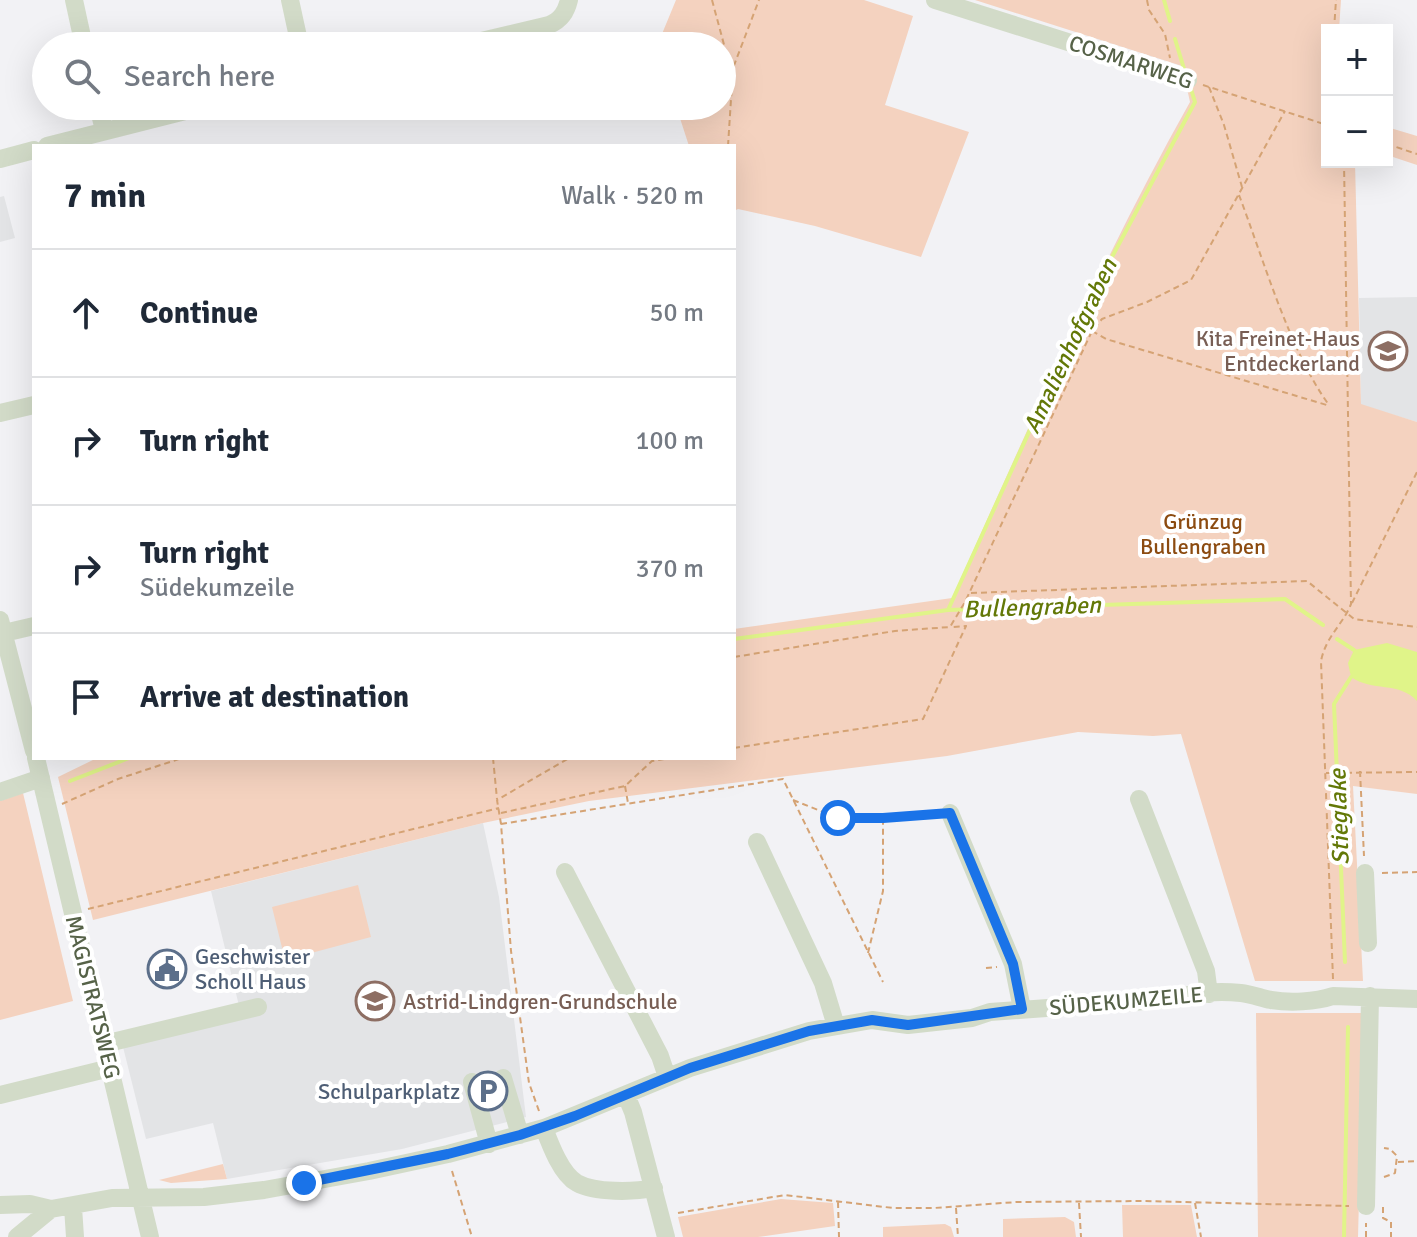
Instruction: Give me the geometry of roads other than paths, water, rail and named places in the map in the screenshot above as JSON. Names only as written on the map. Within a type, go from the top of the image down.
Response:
[{"type":"street","points":[[74,0],[81,32]]},
{"type":"street","points":[[290,0],[297,32]]},
{"type":"street","points":[[519,32],[557,21],[565,12],[569,0]]},
{"type":"street","name":"COSMARWEG","points":[[935,0],[1180,78]]},
{"type":"street","points":[[102,120],[104,130]]},
{"type":"street","points":[[54,144],[146,120]]},
{"type":"street","points":[[0,159],[32,151]]},
{"type":"street","points":[[0,413],[32,405]]},
{"type":"street","points":[[32,626],[2,626],[32,743]]},
{"type":"street","name":"MAGISTRATSWEG","points":[[36,760],[150,1237]]},
{"type":"street","points":[[0,792],[41,778]]},
{"type":"street","points":[[1139,799],[1206,971],[1209,994]]},
{"type":"street","points":[[950,813],[1013,964],[1022,1009]]},
{"type":"street","points":[[757,842],[823,983],[836,1026]]},
{"type":"street","points":[[565,872],[660,1056],[667,1077]]},
{"type":"street","points":[[1365,873],[1368,943]]},
{"type":"street","name":"SÜDEKUMZEILE","points":[[4,1205],[30,1204],[51,1209],[112,1198],[189,1198],[264,1190],[448,1154],[544,1128],[667,1077],[809,1031],[872,1020],[908,1025],[1022,1009],[1209,994],[1241,993],[1274,1000],[1322,1000],[1333,996],[1417,999]]},
{"type":"street","points":[[1369,1205],[1370,996]]},
{"type":"street","points":[[104,1044],[258,1007]]},
{"type":"street","points":[[0,1095],[110,1068]]},
{"type":"street","points":[[503,1078],[520,1135]]},
{"type":"street","points":[[472,1082],[489,1144]]},
{"type":"street","points":[[626,1095],[666,1237]]},
{"type":"street","points":[[544,1128],[565,1170],[577,1183],[608,1190],[654,1188]]},
{"type":"street","points":[[4,1205],[18,1218],[18,1235]]},
{"type":"street","points":[[73,1207],[75,1237]]},
{"type":"street","points":[[18,1235],[51,1209]]},
{"type":"waterway","name":"Amalienhofgraben","points":[[1164,0],[1170,21]]},
{"type":"waterway","name":"Amalienhofgraben","points":[[1175,39],[1185,72]]},
{"type":"waterway","name":"Amalienhofgraben","points":[[948,610],[1090,298],[1195,102],[1190,86]]},
{"type":"waterway","name":"Bullengraben","points":[[736,639],[948,610],[1285,599],[1323,625]]},
{"type":"waterway","name":"Bullengraben","points":[[1337,639],[1354,650]]},
{"type":"waterway","name":"Stieglake","points":[[1345,962],[1334,704],[1351,677]]},
{"type":"waterway","name":"Bullengraben","points":[[70,781],[124,760]]},
{"type":"waterway","name":"Stieglake","points":[[1344,1237],[1348,1027]]},
{"type":"place","name":"Kita Freinet-Haus Entdeckerland","points":[[1388,351]]},
{"type":"place","name":"Geschwister Scholl Haus","points":[[167,969]]},
{"type":"place","name":"Astrid-Lindgren-Grundschule","points":[[375,1001]]},
{"type":"place","name":"Schulparkplatz","points":[[488,1091]]},
{"type":"park label","name":"Grünzug Bullengraben","points":[[1203,534]]}]
